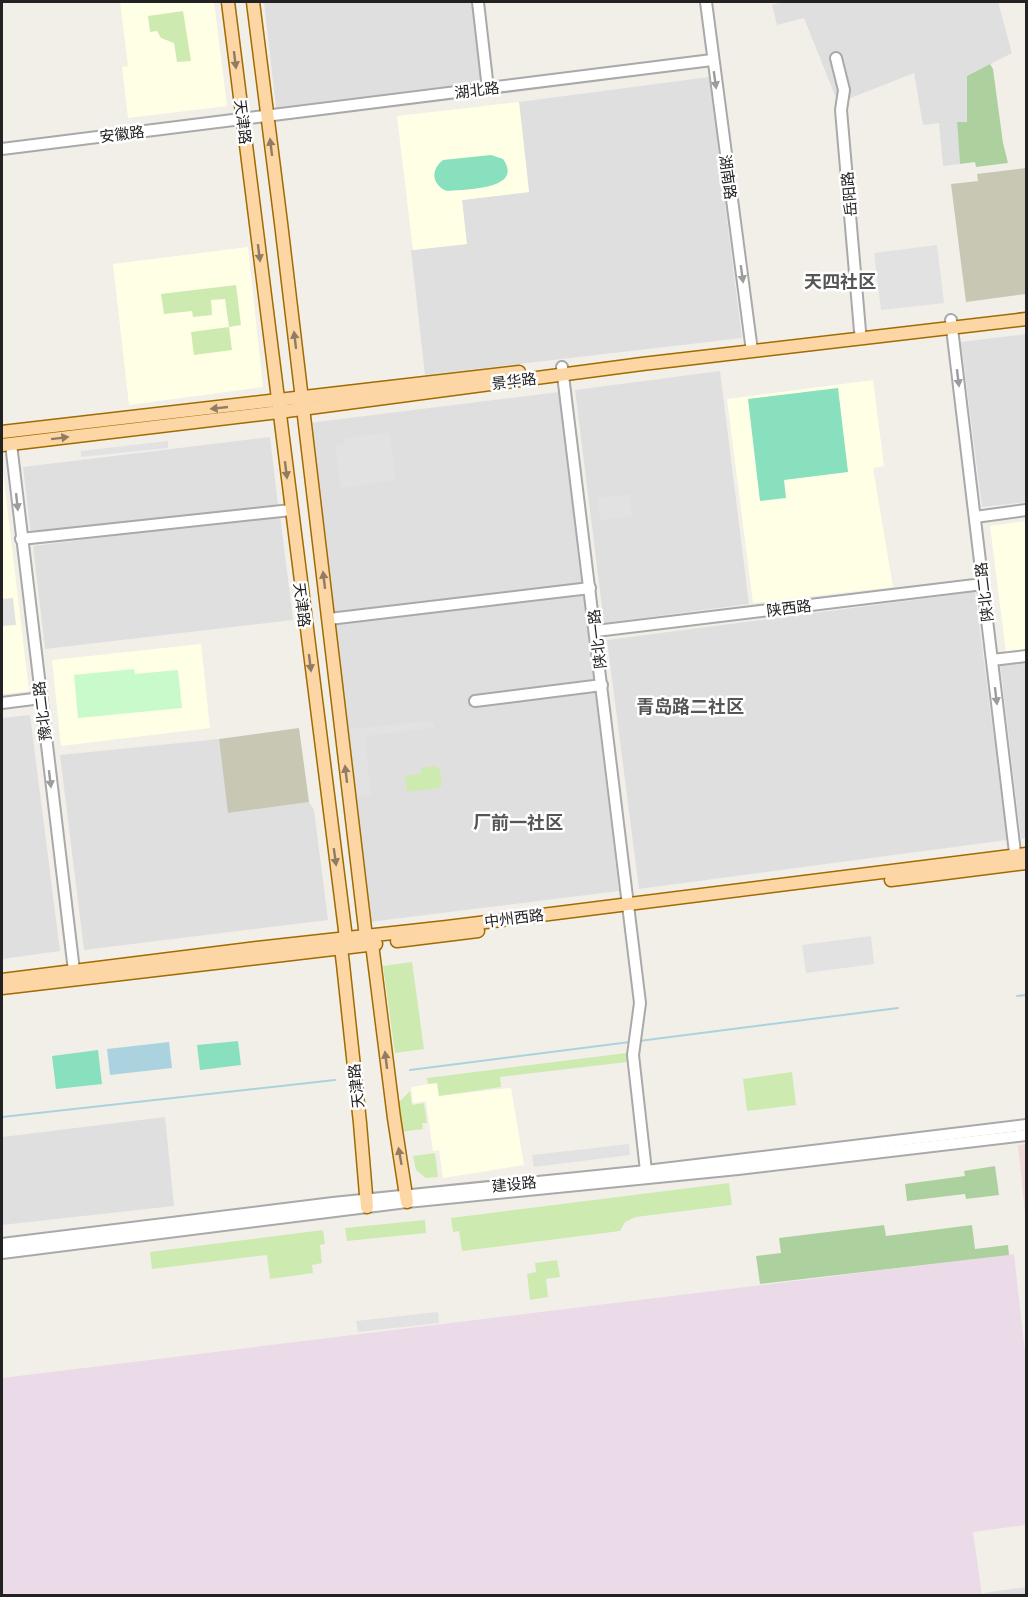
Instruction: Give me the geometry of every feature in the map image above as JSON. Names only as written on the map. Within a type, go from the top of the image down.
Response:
[{"type":"main road","name":"天津路","points":[[228,2],[344,943],[367,1203]]},
{"type":"main road","name":"天津路","points":[[253,2],[328,620],[369,940],[406,1198]]},
{"type":"main road","name":"景华路","points":[[6,444],[278,406],[952,323],[1026,310]]},
{"type":"main road","name":"景华路","points":[[752,348],[860,331],[1026,319]]},
{"type":"main road","name":"景华路","points":[[2,432],[278,406]]},
{"type":"main road","name":"中州西路","points":[[2,980],[74,975],[344,943],[1021,859]]},
{"type":"main road","name":"中州西路","points":[[2,988],[74,975]]},
{"type":"street","points":[[478,2],[488,89]]},
{"type":"street","name":"湖南路","points":[[706,2],[752,348]]},
{"type":"street","name":"岳阳路","points":[[836,58],[844,90],[841,110],[860,331]]},
{"type":"street","name":"湖北路","points":[[242,118],[712,60]]},
{"type":"street","name":"安徽路","points":[[2,149],[242,118]]},
{"type":"street","name":"陕北二路","points":[[952,323],[992,660],[1021,859]]},
{"type":"street","name":"陕北一路","points":[[563,371],[640,1003],[633,1055],[646,1171]]},
{"type":"street","name":"豫北二路","points":[[6,444],[21,539],[74,975]]},
{"type":"street","points":[[21,539],[291,510]]},
{"type":"street","points":[[975,516],[1026,510]]},
{"type":"street","name":"陕西路","points":[[596,631],[983,584]]},
{"type":"street","points":[[328,620],[590,588]]},
{"type":"street","points":[[992,660],[1026,656]]},
{"type":"street","points":[[475,700],[602,685]]},
{"type":"street","points":[[2,703],[40,698]]},
{"type":"street","name":"建设路","points":[[2,1253],[406,1198],[1026,1125]]},
{"type":"street","name":"建设路","points":[[406,1198],[738,1169],[1026,1134]]},
{"type":"street","name":"建设路","points":[[2,1244],[367,1203]]},
{"type":"shaded area","points":[[120,2],[214,2],[227,106],[128,118],[122,67],[128,66]]},
{"type":"shaded area","points":[[264,2],[474,2],[483,82],[276,108]]},
{"type":"shaded area","points":[[783,2],[998,2],[1012,53],[967,76],[967,122],[957,123],[960,164],[943,166],[939,123],[923,125],[914,73],[838,103],[804,18],[777,25],[772,5]]},
{"type":"shaded area","points":[[709,77],[742,338],[425,375],[411,250],[466,244],[462,200],[529,192],[519,102]]},
{"type":"shaded area","points":[[519,102],[529,192],[462,200],[467,244],[413,250],[397,116]]},
{"type":"shaded area","points":[[1026,168],[1026,294],[966,302],[951,184],[978,181],[977,174]]},
{"type":"shaded area","points":[[937,245],[944,303],[881,310],[874,253]]},
{"type":"shaded area","points":[[248,247],[263,387],[129,405],[113,264]]},
{"type":"shaded area","points":[[1026,334],[1026,502],[982,507],[961,342]]},
{"type":"shaded area","points":[[720,371],[749,604],[604,623],[575,390]]},
{"type":"shaded area","points":[[873,380],[884,466],[873,468],[893,587],[753,603],[727,399]]},
{"type":"shaded area","points":[[559,392],[619,891],[370,922],[309,423]]},
{"type":"shaded area","points":[[390,433],[396,480],[341,488],[335,445],[345,444],[344,438]]},
{"type":"shaded area","points":[[270,437],[278,505],[31,535],[23,467]]},
{"type":"shaded area","points":[[168,441],[168,448],[81,457],[81,451]]},
{"type":"shaded area","points":[[2,463],[29,691],[2,694]]},
{"type":"shaded area","points":[[630,494],[632,516],[600,520],[597,498]]},
{"type":"shaded area","points":[[280,515],[293,620],[45,649],[33,546]]},
{"type":"shaded area","points":[[1026,521],[1026,650],[1006,652],[990,526]]},
{"type":"shaded area","points":[[975,592],[1007,840],[639,889],[607,640]]},
{"type":"shaded area","points":[[13,598],[16,625],[2,626],[2,599]]},
{"type":"shaded area","points":[[201,644],[210,728],[61,746],[52,660]]},
{"type":"shaded area","points":[[1026,660],[1026,838],[1021,839],[1000,664]]},
{"type":"shaded area","points":[[30,715],[60,951],[2,959],[2,718]]},
{"type":"shaded area","points":[[427,721],[434,724],[434,728],[365,736],[371,795],[357,797],[350,729]]},
{"type":"shaded area","points":[[299,728],[309,802],[228,813],[219,739]]},
{"type":"shaded area","points":[[219,739],[229,813],[309,802],[314,810],[328,920],[84,950],[60,755]]},
{"type":"shaded area","points":[[871,936],[874,964],[806,973],[802,945]]},
{"type":"shaded area","points":[[437,1083],[439,1096],[511,1088],[524,1165],[443,1178],[439,1150],[433,1151],[426,1101],[413,1103],[411,1087]]},
{"type":"shaded area","points":[[165,1117],[174,1206],[2,1225],[2,1137]]},
{"type":"shaded area","points":[[629,1144],[630,1155],[534,1167],[532,1155]]},
{"type":"shaded area","points":[[1026,1144],[1026,1223],[1018,1145]]},
{"type":"shaded area","points":[[1014,1254],[1026,1361],[1026,1525],[973,1532],[982,1595],[2,1595],[2,1378]]},
{"type":"shaded area","points":[[438,1312],[439,1323],[358,1332],[356,1321]]},
{"type":"shaded area","points":[[1026,1587],[1026,1595],[984,1595],[983,1593]]},
{"type":"green space","points":[[183,11],[191,61],[177,62],[174,43],[161,38],[157,31],[150,32],[148,16]]},
{"type":"green space","points":[[990,64],[993,69],[1008,163],[976,167],[975,162],[960,164],[957,122],[967,122],[967,76]]},
{"type":"green space","points":[[491,155],[503,159],[508,169],[506,177],[490,186],[447,191],[438,185],[434,177],[436,168],[443,160]]},
{"type":"green space","points":[[236,285],[241,325],[229,327],[225,299],[211,300],[212,315],[193,317],[192,311],[164,314],[161,294]]},
{"type":"green space","points":[[229,327],[232,350],[194,355],[191,332]]},
{"type":"green space","points":[[838,388],[848,472],[784,480],[786,498],[760,501],[748,399]]},
{"type":"green space","points":[[134,669],[135,674],[178,670],[182,708],[78,718],[74,675]]},
{"type":"green space","points":[[435,766],[440,770],[442,785],[438,788],[407,792],[405,776],[421,774],[421,768]]},
{"type":"green space","points":[[412,962],[424,1049],[395,1053],[383,966]]},
{"type":"green space","points":[[238,1041],[241,1065],[200,1070],[197,1045]]},
{"type":"green space","points":[[98,1050],[102,1084],[56,1089],[52,1056]]},
{"type":"green space","points":[[626,1053],[627,1062],[500,1077],[501,1087],[439,1096],[437,1083],[428,1084],[427,1078]]},
{"type":"green space","points":[[792,1072],[796,1105],[747,1111],[743,1079]]},
{"type":"green space","points":[[410,1091],[412,1105],[424,1103],[427,1123],[422,1123],[423,1129],[401,1132],[399,1102]]},
{"type":"green space","points":[[435,1153],[438,1177],[426,1178],[416,1170],[413,1156]]},
{"type":"green space","points":[[995,1166],[999,1195],[966,1199],[965,1194],[907,1201],[905,1184],[965,1176],[964,1171]]},
{"type":"green space","points":[[729,1183],[732,1205],[636,1217],[625,1222],[620,1231],[462,1251],[459,1231],[453,1232],[451,1218]]},
{"type":"green space","points":[[425,1220],[426,1233],[347,1241],[345,1228]]},
{"type":"green space","points":[[884,1225],[886,1236],[972,1225],[975,1249],[1008,1245],[1009,1255],[760,1284],[756,1256],[781,1253],[779,1238]]},
{"type":"green space","points":[[323,1230],[325,1244],[320,1245],[322,1263],[312,1265],[313,1273],[270,1279],[267,1255],[152,1269],[150,1252]]},
{"type":"green space","points":[[557,1260],[560,1277],[546,1279],[548,1297],[530,1300],[527,1274],[536,1272],[535,1263]]},
{"type":"water","points":[[169,1042],[172,1068],[110,1075],[107,1049]]},
{"type":"waterway","points":[[1017,996],[1026,995]]},
{"type":"waterway","points":[[639,1041],[898,1008]]},
{"type":"waterway","points":[[410,1070],[630,1042]]},
{"type":"waterway","points":[[2,1117],[335,1080]]},
{"type":"district","name":"天四社区","points":[[840,282]]},
{"type":"district","name":"青岛路二社区","points":[[690,707]]},
{"type":"district","name":"厂前一社区","points":[[518,823]]}]
